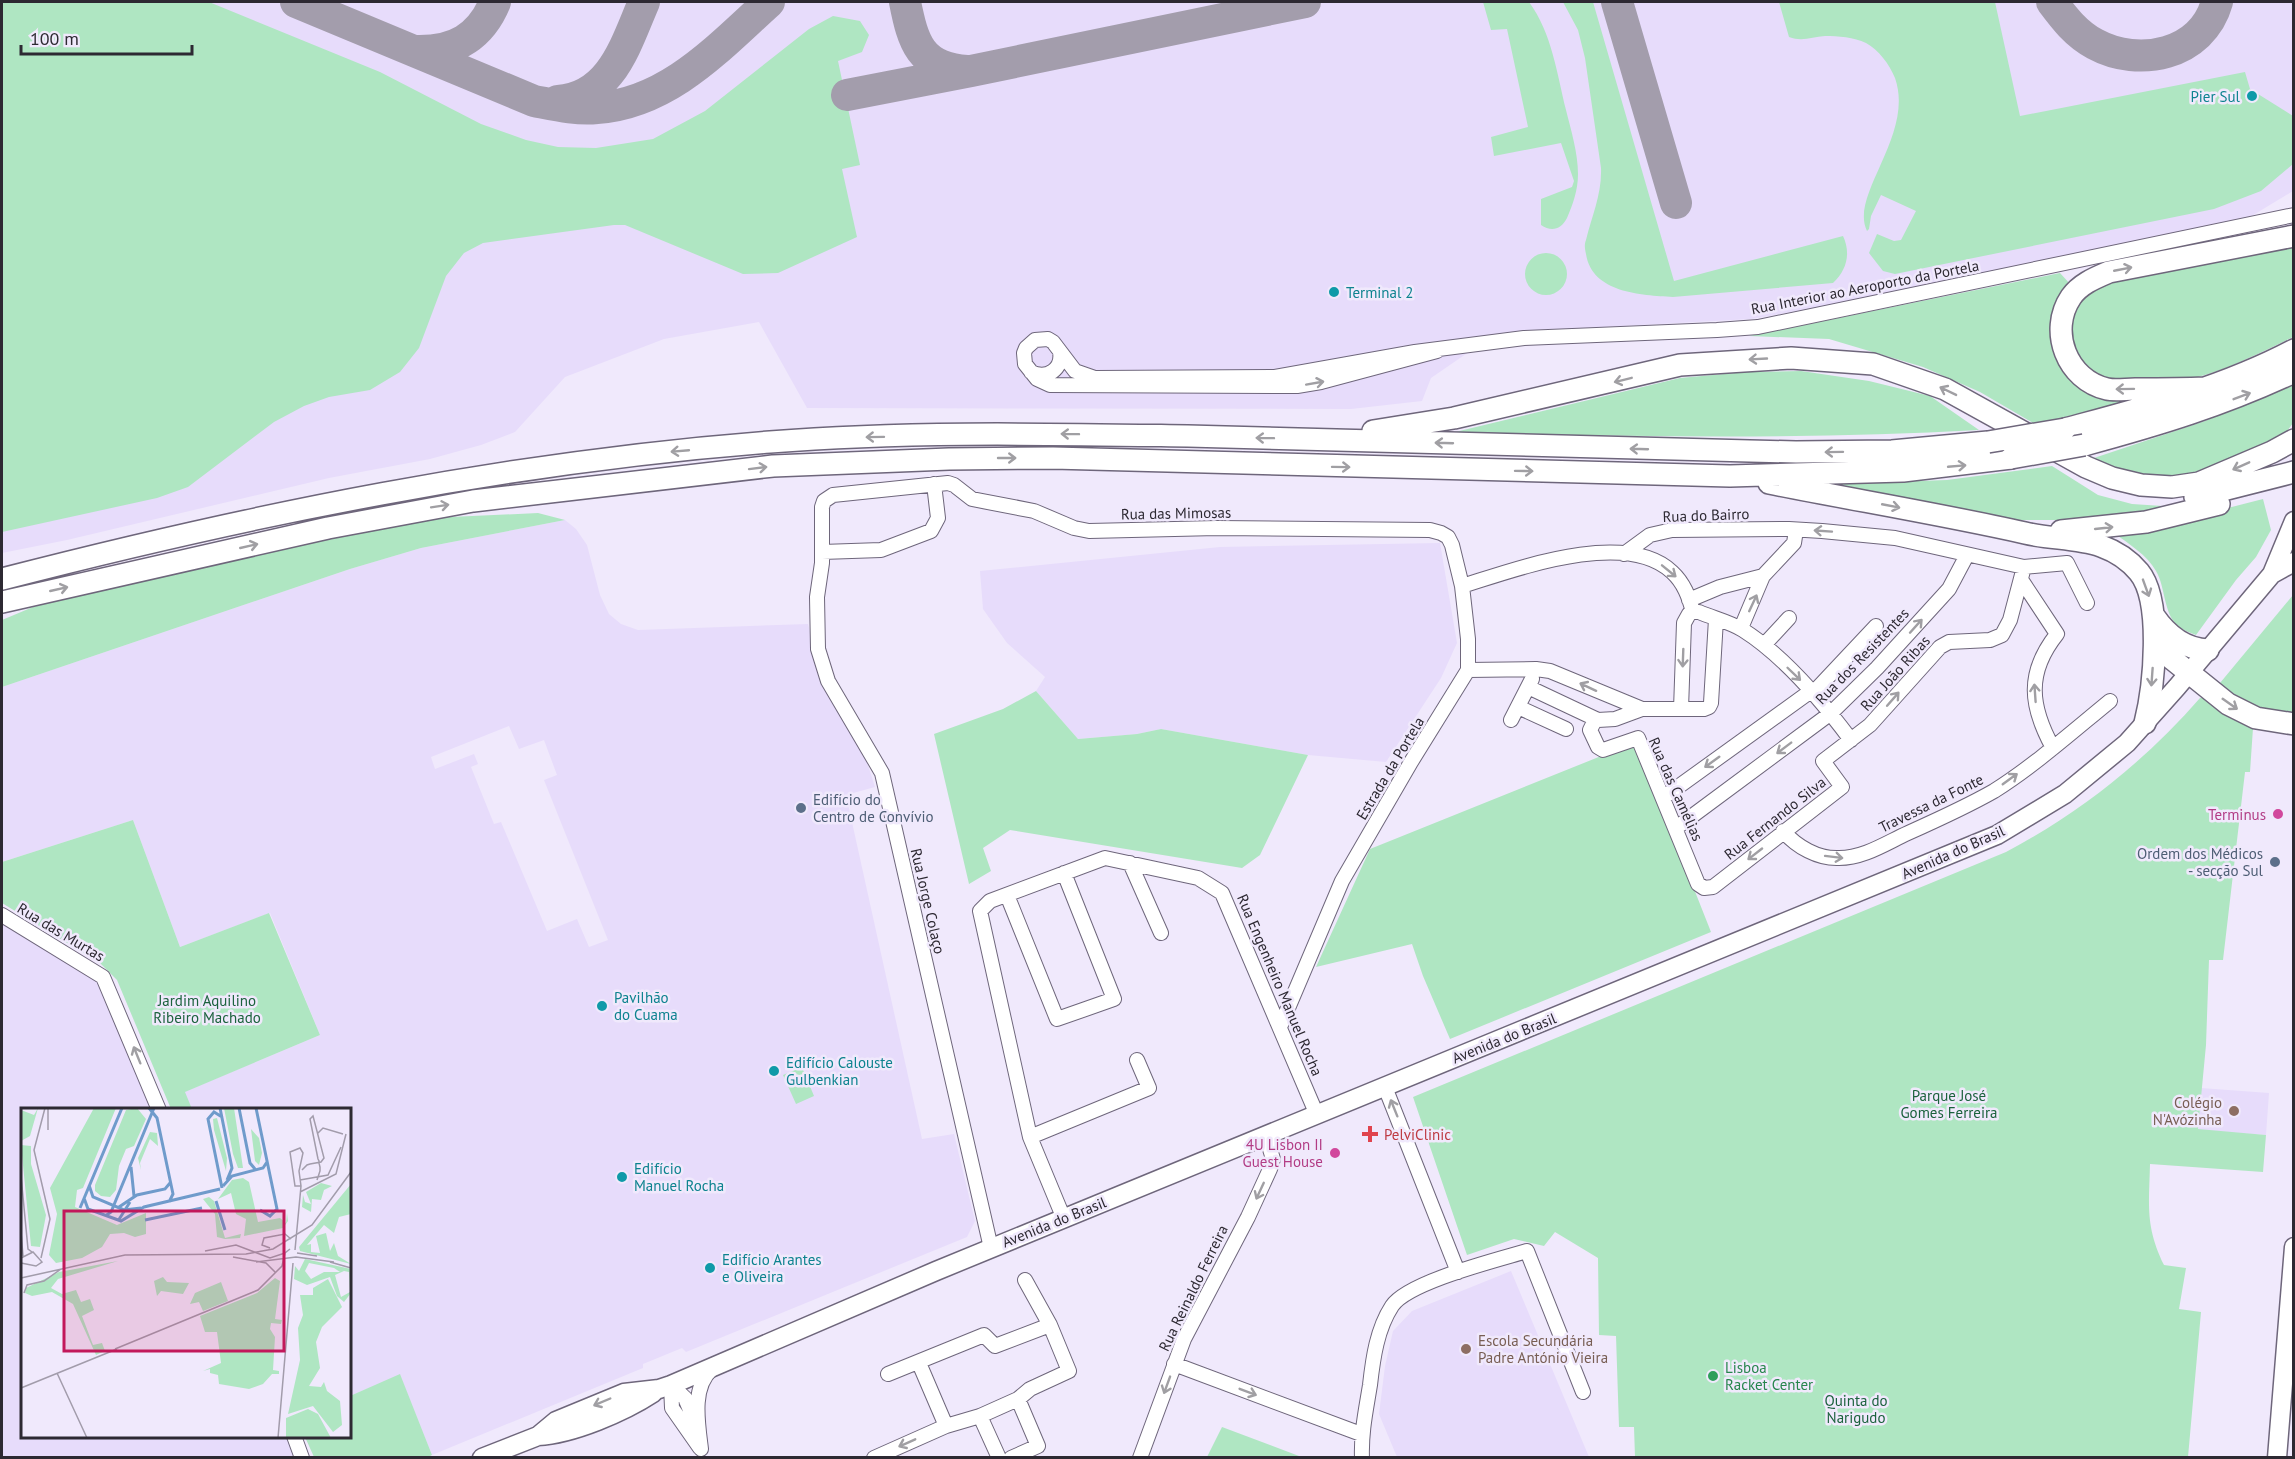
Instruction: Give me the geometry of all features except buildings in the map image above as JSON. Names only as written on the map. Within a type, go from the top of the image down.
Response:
[{"type":"highway","points":[[2205,388],[2108,390],[2090,383],[2075,371],[2064,353],[2060,333],[2063,313],[2072,296],[2086,282],[2109,272],[2294,236]]},
{"type":"highway","points":[[2,579],[65,562],[401,489],[567,463],[771,442],[861,437],[1063,434],[1796,452],[1892,451],[1988,442],[2065,429],[2176,399],[2275,360],[2294,350]]},
{"type":"highway","points":[[1323,439],[1454,418],[1680,365],[1791,358],[1873,364],[1945,389],[2086,467],[2112,478],[2141,485],[2172,486],[2199,483],[2272,452],[2294,440]]},
{"type":"highway","points":[[2,602],[404,512],[473,501],[773,466],[949,459],[1053,458],[1730,476],[1903,471],[2011,458],[2084,445],[2188,416],[2256,390],[2294,372]]},
{"type":"highway","points":[[2000,419],[2063,467],[2102,488],[2124,495],[2154,500],[2175,500],[2294,485]]},
{"type":"highway","points":[[2004,528],[2062,531],[2101,528],[2165,518],[2294,472]]},
{"type":"highway","points":[[1730,476],[2101,546],[2116,553],[2140,573],[2146,586],[2153,621],[2163,650],[2228,704],[2267,721],[2294,724]]},
{"type":"highway","points":[[2,571],[65,562]]},
{"type":"highway","points":[[2153,621],[2174,638],[2194,648],[2208,650]]},
{"type":"highway","points":[[2145,723],[2152,686],[2153,621]]},
{"type":"main road","name":"Avenida do Brasil","points":[[482,1458],[506,1454],[538,1436],[556,1421],[624,1394],[665,1387],[717,1366],[991,1248],[1997,835],[2043,809],[2127,743],[2272,574],[2294,521]]},
{"type":"main road","name":"Avenida do Brasil","points":[[2272,574],[2294,562]]},
{"type":"main road","points":[[2283,1448],[2287,1418],[2294,1247]]},
{"type":"street","name":"Rua Interior ao Aeroporto da Portela","points":[[1437,351],[1524,339],[1716,330],[1779,324],[2294,214]]},
{"type":"street","points":[[1031,371],[1042,375],[1053,372],[1060,363],[1058,346],[1048,339],[1035,340],[1030,343],[1026,348],[1024,360],[1031,371],[1037,379],[1060,386],[1297,386],[1321,382],[1437,351]]},
{"type":"street","points":[[1060,352],[1075,371],[1084,375],[1110,378],[1275,377],[1415,352],[1437,351]]},
{"type":"street","points":[[822,552],[881,550],[931,531],[938,518],[934,484]]},
{"type":"street","name":"Rua das Mimosas","points":[[824,501],[833,495],[934,484],[954,485],[972,499],[1034,511],[1074,528],[1089,531],[1217,528],[1430,530],[1448,537],[1462,586]]},
{"type":"street","name":"Rua Jorge Colaço","points":[[824,501],[821,513],[822,552],[817,597],[818,649],[828,681],[882,773],[991,1248]]},
{"type":"street","name":"Rua do Bairro","points":[[1624,554],[1650,536],[1672,530],[1796,530],[1895,538],[1935,546],[2023,574],[2067,563],[2087,603]]},
{"type":"street","points":[[1741,628],[1763,576],[1794,543],[1796,530]]},
{"type":"street","points":[[1642,709],[1563,675],[1536,669],[1468,670],[1468,639],[1462,586],[1546,560],[1584,555],[1624,554],[1645,557],[1670,570],[1684,588],[1691,606],[1699,612],[1741,628],[1764,645],[1812,692],[1851,740]]},
{"type":"street","name":"Rua dos Resistentes","points":[[1676,828],[1831,713],[1885,659],[1949,589],[1967,555]]},
{"type":"street","points":[[2023,574],[2057,634],[2044,650],[2034,684],[2034,697],[2041,726],[2053,748]]},
{"type":"street","name":"Rua João Ribas","points":[[1822,761],[1870,725],[1944,643],[1990,640],[2002,635],[2010,620],[2023,574]]},
{"type":"street","points":[[1681,709],[1684,622],[1691,606],[1720,587],[1763,576]]},
{"type":"street","points":[[1764,645],[1789,618]]},
{"type":"street","points":[[1528,687],[1598,720],[1615,719],[1642,709],[1704,709],[1709,706],[1716,619]]},
{"type":"street","points":[[1664,797],[1812,692],[1876,626]]},
{"type":"street","points":[[1511,720],[1536,669]]},
{"type":"street","name":"Estrada da Portela","points":[[1280,1027],[1342,881],[1468,670]]},
{"type":"street","name":"Travessa da Fonte","points":[[1784,831],[1798,846],[1816,854],[1837,859],[1864,854],[1976,801],[1996,789],[2053,748],[2110,701]]},
{"type":"street","points":[[1518,706],[1566,729]]},
{"type":"street","name":"Rua das Camélias","points":[[1598,720],[1594,722],[1590,730],[1598,747],[1607,749],[1638,738],[1700,887]]},
{"type":"street","name":"Rua Fernando Silva","points":[[1700,887],[1713,887],[1842,787],[1822,761]]},
{"type":"street","name":"Rua Engenheiro Manuel Rocha","points":[[1064,1219],[1030,1137],[980,911],[990,901],[1105,858],[1198,878],[1222,893],[1317,1115]]},
{"type":"street","points":[[1130,863],[1161,933]]},
{"type":"street","points":[[1007,895],[1057,1018],[1114,999],[1064,873]]},
{"type":"street","name":"Rua das Murtas","points":[[2,915],[103,977],[158,1108]]},
{"type":"street","points":[[1030,1137],[1149,1088],[1137,1060]]},
{"type":"street","points":[[1385,1087],[1458,1272]]},
{"type":"street","name":"Rua Reinaldo Ferreira","points":[[1140,1458],[1189,1329],[1266,1179],[1273,1159],[1266,1136]]},
{"type":"street","points":[[1362,1458],[1361,1434],[1373,1356],[1381,1329],[1393,1304],[1418,1287],[1527,1251],[1583,1392]]},
{"type":"street","points":[[874,1458],[946,1426],[980,1416],[1018,1399],[1030,1389],[1069,1371],[1050,1325],[1025,1280]]},
{"type":"street","points":[[888,1374],[984,1335],[995,1346],[1050,1325]]},
{"type":"street","points":[[919,1363],[946,1426]]},
{"type":"street","points":[[1174,1364],[1361,1434]]},
{"type":"street","points":[[703,1453],[699,1431],[701,1385],[707,1373],[717,1366]]},
{"type":"street","points":[[665,1387],[685,1398],[699,1431]]},
{"type":"street","points":[[665,1387],[672,1408],[703,1453]]},
{"type":"street","points":[[1011,1458],[1038,1446],[1018,1399]]},
{"type":"street","points":[[980,1416],[999,1458]]},
{"type":"street","points":[[294,1438],[302,1458]]},
{"type":"shaded area","points":[[2,2],[2293,2],[2293,191],[2250,217],[1820,307],[1751,319],[1566,329],[1492,336],[1431,378],[1422,401],[1351,409],[807,408],[759,322],[664,339],[565,377],[515,432],[481,445],[430,459],[329,478],[67,540],[2,553]]},
{"type":"shaded area","points":[[565,520],[576,529],[587,545],[600,595],[609,614],[621,624],[638,630],[808,624],[824,682],[866,759],[875,787],[846,795],[922,1139],[954,1134],[975,1221],[967,1237],[686,1352],[682,1348],[643,1364],[643,1368],[432,1455],[400,1375],[351,1396],[351,1108],[192,1108],[184,1092],[320,1035],[270,913],[180,947],[133,820],[2,862],[2,687],[350,569],[421,548]],"holes":[[[509,726],[519,749],[544,740],[557,775],[544,780],[608,940],[589,947],[577,919],[547,931],[501,822],[494,824],[471,767],[478,764],[474,754],[435,769],[431,757]]]},
{"type":"shaded area","points":[[1440,543],[1457,643],[1441,678],[1386,762],[1308,755],[1161,729],[1137,734],[1078,739],[1036,691],[1045,677],[1007,643],[983,609],[980,571],[1220,547]]},
{"type":"shaded area","points":[[2,922],[92,976],[104,990],[154,1108],[21,1108],[21,1438],[288,1438],[297,1457],[2,1458]]},
{"type":"shaded area","name":"Colégio N'Avózinha","points":[[2201,1088],[2269,1093],[2266,1135],[2198,1130]]},
{"type":"shaded area","name":"Escola Secundária Padre António Vieira","points":[[1511,1271],[1589,1457],[1397,1457],[1379,1414],[1385,1366],[1393,1331],[1412,1311]]},
{"type":"green space","points":[[2,2],[209,2],[380,72],[481,124],[526,140],[558,147],[596,148],[653,139],[705,111],[809,29],[833,16],[860,21],[869,35],[862,52],[838,61],[860,165],[842,169],[857,237],[778,273],[743,274],[625,225],[483,243],[464,253],[446,276],[419,348],[400,372],[370,390],[329,397],[304,406],[274,422],[188,487],[157,498],[2,532]]},
{"type":"green space","points":[[1483,2],[1529,2],[1548,40],[1574,142],[1578,174],[1576,191],[1569,213],[1565,222],[1556,229],[1548,229],[1541,225],[1541,199],[1572,187],[1574,181],[1561,143],[1494,156],[1491,137],[1528,127],[1507,29],[1491,30]]},
{"type":"green space","points":[[1563,2],[1593,2],[1674,281],[1843,236],[1847,249],[1846,261],[1842,273],[1833,283],[1673,297],[1633,293],[1608,284],[1598,277],[1590,267],[1585,245],[1598,196],[1601,168],[1585,58],[1578,30]]},
{"type":"green space","points":[[1779,2],[1995,2],[2020,116],[2245,72],[2250,89],[2293,116],[2293,164],[2261,191],[2214,209],[1895,274],[1883,271],[1869,253],[1877,234],[1894,241],[1901,240],[1916,211],[1881,195],[1867,231],[1864,216],[1867,200],[1897,121],[1899,99],[1895,78],[1879,53],[1861,41],[1835,36],[1803,39],[1789,37]]},
{"type":"green space","points":[[2293,244],[2293,337],[2209,374],[2156,384],[2138,384],[2106,378],[2088,372],[2075,361],[2069,344],[2070,315],[2078,300],[2097,286],[2117,276]]},
{"type":"green space","points":[[1546,253],[1554,254],[1561,259],[1566,266],[1566,282],[1561,289],[1554,294],[1546,295],[1538,294],[1531,289],[1526,282],[1525,274],[1526,266],[1531,259],[1538,254]]},
{"type":"green space","points":[[2060,273],[2071,285],[2071,375],[2151,394],[2035,424],[1980,392],[1923,367],[1829,339],[1749,336]]},
{"type":"green space","points":[[1801,371],[1869,381],[1930,396],[1979,430],[1781,436],[1451,433],[1680,378],[1746,372]]},
{"type":"green space","points":[[2293,383],[2293,423],[2282,438],[2203,471],[2179,476],[2132,475],[2091,459],[2205,421]]},
{"type":"green space","points":[[2052,466],[2098,495],[2132,504],[2178,507],[2093,520],[2010,520],[1836,484],[1947,480]]},
{"type":"green space","points":[[2263,499],[2271,530],[2256,557],[2236,580],[2196,635],[2179,627],[2170,615],[2159,578],[2152,565],[2137,550],[2114,533],[2177,521]]},
{"type":"green space","points":[[538,513],[565,520],[421,548],[350,569],[2,687],[2,620],[33,607],[274,547],[429,518]]},
{"type":"green space","points":[[2293,595],[2293,714],[2254,705],[2238,697],[2220,683]]},
{"type":"green space","points":[[1036,691],[1078,739],[1137,734],[1161,729],[1308,755],[1260,855],[1242,868],[1010,830],[983,848],[991,871],[969,884],[934,734],[1003,709]]},
{"type":"green space","name":"Parque José Gomes Ferreira","points":[[2205,697],[2232,718],[2253,728],[2250,772],[2245,772],[2223,960],[2209,960],[2206,1045],[2198,1129],[2266,1135],[2263,1172],[2150,1164],[2149,1215],[2158,1251],[2164,1265],[2186,1268],[2179,1309],[2201,1312],[2188,1457],[1635,1457],[1634,1427],[1619,1427],[1616,1336],[1599,1335],[1598,1258],[1555,1232],[1544,1246],[1514,1239],[1467,1255],[1413,1097],[2006,852],[2060,820],[2110,784],[2157,743],[2200,698]]},
{"type":"green space","points":[[1636,742],[1711,932],[1450,1039],[1412,944],[1316,967],[1370,849]]},
{"type":"green space","name":"Jardim Aquilino Ribeiro Machado","points":[[133,820],[180,947],[269,913],[320,1035],[185,1092],[192,1108],[171,1108],[117,980],[100,963],[2,903],[2,862]]},
{"type":"green space","points":[[802,1067],[814,1096],[796,1104],[783,1075]]},
{"type":"green space","points":[[400,1374],[432,1455],[426,1458],[314,1457],[305,1438],[351,1438],[351,1396]]},
{"type":"green space","points":[[1222,1427],[1299,1456],[1207,1457]]},
{"type":"taxiway","points":[[296,2],[534,101],[566,107],[589,108],[623,104],[647,96],[670,84],[712,54],[769,2]]},
{"type":"taxiway","points":[[416,51],[442,49],[464,40],[482,25],[495,2]]},
{"type":"taxiway","points":[[558,101],[592,90],[604,79],[623,50],[644,2]]},
{"type":"taxiway","points":[[905,2],[911,29],[921,50],[939,65],[967,71]]},
{"type":"taxiway","points":[[847,95],[1305,2]]},
{"type":"taxiway","points":[[1617,2],[1676,203]]},
{"type":"taxiway","points":[[2052,2],[2076,31],[2088,40],[2112,51],[2131,55],[2167,52],[2183,45],[2198,34],[2209,20],[2217,2]]},
{"type":"place","name":"Pier Sul","points":[[2252,96]]},
{"type":"place","name":"Terminal 2","points":[[1334,292]]},
{"type":"place","name":"Edifício do Centro de Convívio","points":[[801,808]]},
{"type":"place","name":"Terminus","points":[[2278,814]]},
{"type":"place","name":"Ordem dos Médicos - secção Sul","points":[[2275,862]]},
{"type":"place","name":"Pavilhão do Cuama","points":[[602,1006]]},
{"type":"place","name":"Edifício Calouste Gulbenkian","points":[[774,1071]]},
{"type":"place","name":"Colégio N'Avózinha","points":[[2234,1111]]},
{"type":"place","name":"PelviClinic","points":[[1370,1134]]},
{"type":"place","name":"4U Lisbon II Guest House","points":[[1335,1153]]},
{"type":"place","name":"Edifício Manuel Rocha","points":[[622,1177]]},
{"type":"place","name":"Edifício Arantes e Oliveira","points":[[710,1268]]},
{"type":"place","name":"Escola Secundária Padre António Vieira","points":[[1466,1349]]},
{"type":"place","name":"Lisboa Racket Center","points":[[1713,1376]]},
{"type":"park label","name":"Quinta do Narigudo","points":[[1856,1408]]}]
